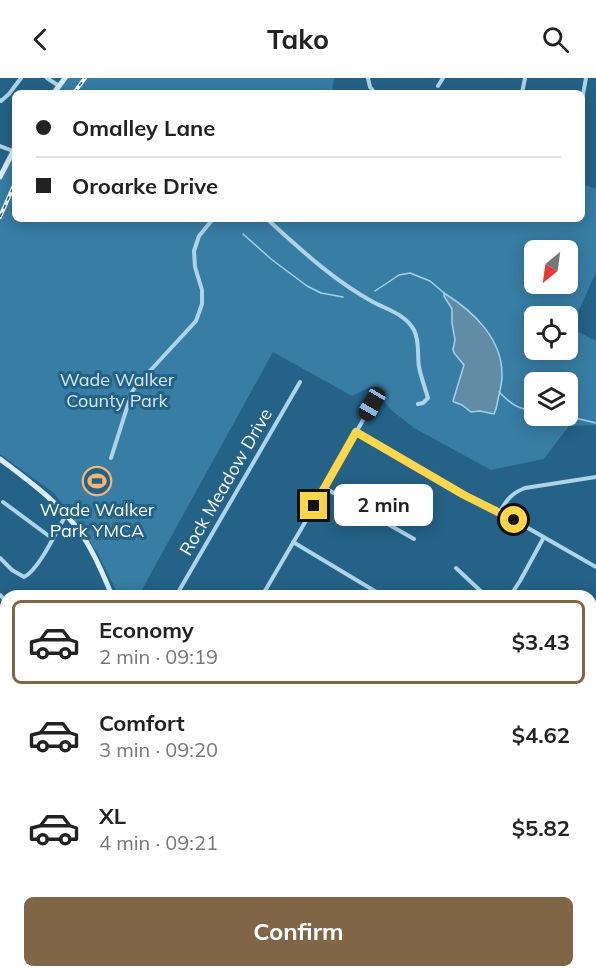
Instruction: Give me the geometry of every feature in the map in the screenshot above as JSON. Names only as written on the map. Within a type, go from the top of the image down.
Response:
[{"type":"main road","points":[[56,90],[65,78]]},
{"type":"main road","points":[[0,177],[12,154]]},
{"type":"main road","points":[[0,459],[41,491],[66,515],[84,538],[109,590]]},
{"type":"street","points":[[0,100],[9,94],[21,78]]},
{"type":"street","points":[[47,78],[59,86]]},
{"type":"street","points":[[438,86],[443,78]]},
{"type":"street","points":[[111,458],[132,392],[195,321],[202,304],[202,290],[195,267],[194,251],[199,236],[211,222]]},
{"type":"street","points":[[270,222],[334,277],[398,314],[410,324],[417,340],[419,368],[428,398],[423,403],[417,404]]},
{"type":"street","name":"Rock Meadow Drive","points":[[179,590],[300,382]]},
{"type":"street","points":[[265,590],[372,404]]},
{"type":"street","points":[[356,432],[464,495],[500,512],[596,567]]},
{"type":"street","points":[[500,512],[509,497],[518,490],[596,477]]},
{"type":"street","points":[[325,488],[414,539]]},
{"type":"street","points":[[3,502],[53,539]]},
{"type":"street","points":[[0,558],[12,570],[24,577],[33,572],[66,515]]},
{"type":"street","points":[[514,590],[544,537]]},
{"type":"street","points":[[293,542],[373,590]]},
{"type":"street","points":[[456,568],[480,590]]},
{"type":"green space","points":[[61,78],[334,78],[332,90],[51,90]]},
{"type":"green space","name":"Wade Walker County Park","points":[[12,144],[12,222],[585,222],[585,185],[596,189],[596,272],[578,312],[578,306],[524,306],[524,360],[578,360],[578,332],[596,341],[596,425],[578,426],[578,372],[524,372],[524,426],[569,426],[544,459],[491,470],[414,428],[391,410],[372,386],[352,396],[273,352],[142,590],[116,590],[97,552],[55,494],[0,454],[0,172]]},
{"type":"shaded area","points":[[444,293],[475,317],[492,338],[497,350],[501,363],[502,380],[494,414],[471,412],[453,401],[464,365],[454,353],[452,309]]},
{"type":"waterway","points":[[243,234],[307,286],[321,293],[343,297]]},
{"type":"waterway","points":[[375,291],[399,275],[410,273],[430,281],[444,293]]},
{"type":"waterway","points":[[499,392],[524,409]]},
{"type":"waterway","points":[[578,419],[596,423]]},
{"type":"railway","points":[[76,90],[85,78]]},
{"type":"railway","points":[[0,217],[12,190]]},
{"type":"place","name":"Wade Walker Park YMCA","points":[[97,481]]},
{"type":"route","points":[[314,506],[356,432],[464,495],[514,520]]}]
